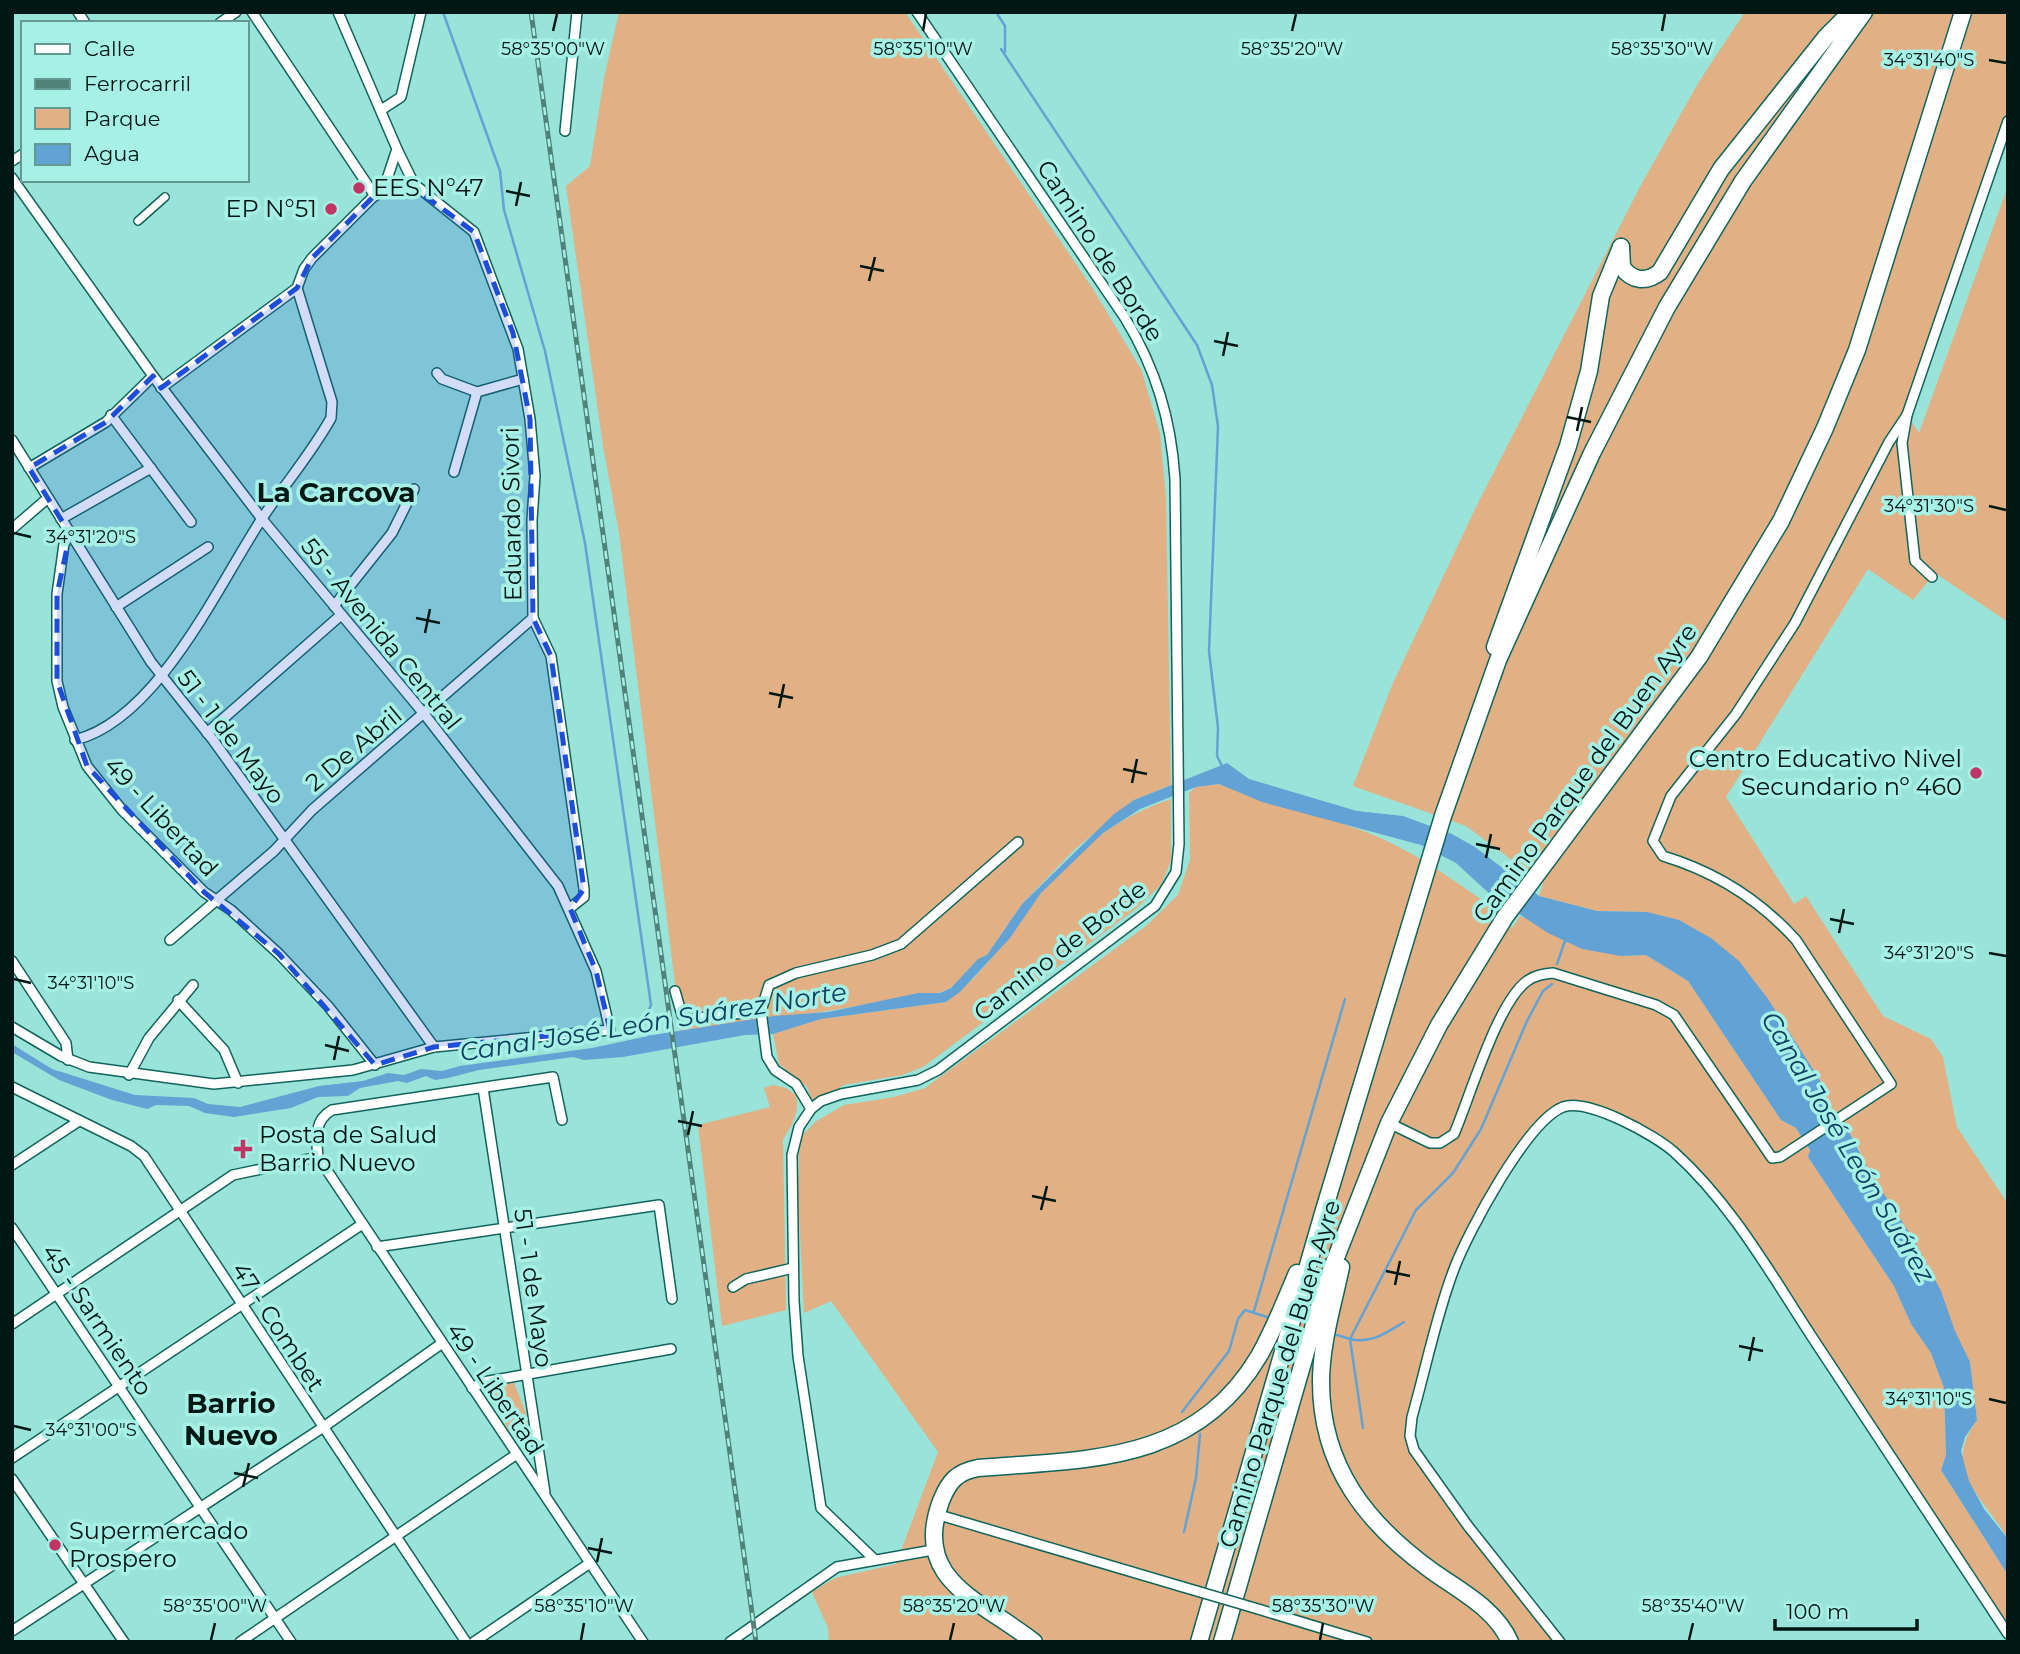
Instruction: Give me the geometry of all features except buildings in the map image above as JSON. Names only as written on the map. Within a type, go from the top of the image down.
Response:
[{"type":"highway","points":[[1487,689],[1501,626],[1557,481],[1578,417],[1589,371],[1601,296],[1621,247],[1622,267],[1635,278],[1645,280],[1660,272],[1721,169],[1826,37],[1851,12]]},
{"type":"highway","name":"Camino Parque del Buen Ayre","points":[[1199,1642],[1324,1210],[1429,862],[1487,689],[1524,599],[1592,453],[1667,307],[1743,181],[1864,12]]},
{"type":"highway","name":"Camino Parque del Buen Ayre","points":[[1222,1642],[1326,1283],[1389,1124],[1439,1025],[1505,917],[1686,677],[1735,601],[1786,510],[1842,390],[1857,350],[1963,12]]},
{"type":"highway","points":[[1034,1642],[947,1578],[936,1563],[932,1529],[951,1480],[958,1474],[978,1468],[1118,1456],[1168,1439],[1214,1409],[1259,1355],[1324,1210]]},
{"type":"highway","points":[[1353,1210],[1325,1340],[1321,1382],[1324,1415],[1339,1465],[1362,1508],[1380,1529],[1401,1549],[1495,1618],[1510,1642]]},
{"type":"street","points":[[252,12],[375,196]]},
{"type":"street","name":"Eduardo Sivori","points":[[338,12],[414,184],[474,232],[513,333],[523,379],[535,476],[532,520],[533,618],[551,656],[584,889],[583,897],[570,908]]},
{"type":"street","points":[[381,110],[401,97],[421,12]]},
{"type":"street","points":[[565,131],[577,12]]},
{"type":"street","name":"Camino de Borde","points":[[811,1109],[841,1094],[899,1085],[929,1075],[1155,906],[1176,872],[1180,844],[1175,479],[1172,439],[1160,387],[1125,318],[916,12]]},
{"type":"street","points":[[1932,577],[1915,561],[1902,443],[1907,415],[2008,121]]},
{"type":"street","points":[[161,388],[297,288],[304,269],[312,258],[385,185],[397,149]]},
{"type":"street","name":"55 - Avenida Central","points":[[12,178],[161,388],[262,519],[425,715],[545,868],[570,908],[596,971],[610,1030],[434,1047]]},
{"type":"street","points":[[385,185],[396,181],[414,184]]},
{"type":"street","points":[[138,221],[165,197]]},
{"type":"street","points":[[75,740],[96,732],[139,699],[184,648],[262,519],[321,436],[332,412],[332,402],[297,288]]},
{"type":"street","points":[[437,373],[442,379],[477,392],[523,379]]},
{"type":"street","points":[[29,468],[106,422],[153,376]]},
{"type":"street","points":[[454,472],[477,392]]},
{"type":"street","points":[[111,415],[191,522]]},
{"type":"street","points":[[1389,1124],[1430,1143],[1449,1139],[1496,1030],[1512,1002],[1525,982],[1542,974],[1553,973],[1665,1009],[1684,1026],[1769,1156],[1780,1157],[1891,1084],[1796,940],[1778,920],[1731,884],[1695,866],[1663,856],[1653,841],[1671,796],[1736,714],[1795,623],[1889,442],[1907,415]]},
{"type":"street","name":"51 - 1 de Mayo","points":[[12,440],[161,676],[207,733],[434,1047]]},
{"type":"street","points":[[61,519],[150,468]]},
{"type":"street","points":[[334,606],[392,533],[414,489]]},
{"type":"street","points":[[12,529],[47,498]]},
{"type":"street","name":"49 - Libertad","points":[[70,534],[64,544],[58,583],[57,681],[75,740],[99,783],[150,839],[215,900],[279,954],[328,1006],[375,1065]]},
{"type":"street","points":[[116,607],[208,547]]},
{"type":"street","points":[[207,733],[341,615]]},
{"type":"street","name":"2 De Abril","points":[[170,940],[284,840],[312,810],[425,715],[513,632],[533,618]]},
{"type":"street","points":[[875,1560],[821,1508],[798,1356],[793,1268],[792,1154],[799,1127],[811,1109],[790,1078],[770,1065],[761,1013],[769,985],[785,976],[872,955],[901,944],[1018,842]]},
{"type":"street","points":[[12,961],[66,1043],[68,1060]]},
{"type":"street","points":[[129,1075],[149,1038],[193,985]]},
{"type":"street","points":[[675,991],[682,1015],[690,1018],[761,1013]]},
{"type":"street","points":[[178,1000],[223,1050],[238,1083]]},
{"type":"street","points":[[12,1027],[68,1060],[129,1075],[183,1082],[238,1083],[375,1065],[434,1047]]},
{"type":"street","points":[[12,1324],[178,1210],[237,1173],[318,1157],[318,1125],[323,1115],[332,1110],[553,1077],[562,1120]]},
{"type":"street","name":"47 - Combet","points":[[12,1087],[139,1150],[466,1642]]},
{"type":"street","name":"51 - 1 de Mayo","points":[[482,1088],[506,1228],[545,1495]]},
{"type":"street","points":[[1560,1642],[1468,1526],[1414,1450],[1410,1436],[1412,1417],[1460,1252],[1513,1159],[1538,1125],[1564,1107],[1590,1108],[1637,1129],[1673,1151],[1709,1189],[1757,1252],[2008,1634]]},
{"type":"street","points":[[12,1165],[79,1121]]},
{"type":"street","name":"49 - Libertad","points":[[318,1157],[361,1225],[643,1642]]},
{"type":"street","points":[[377,1247],[659,1205],[672,1299]]},
{"type":"street","points":[[12,1458],[361,1225]]},
{"type":"street","name":"45 - Sarmiento","points":[[12,1228],[291,1642]]},
{"type":"street","points":[[733,1287],[746,1279],[793,1268]]},
{"type":"street","points":[[12,1631],[322,1428],[441,1344]]},
{"type":"street","points":[[472,1388],[483,1382],[671,1349]]},
{"type":"street","points":[[240,1642],[517,1454]]},
{"type":"street","points":[[12,1479],[124,1642]]},
{"type":"street","points":[[936,1514],[1367,1642]]},
{"type":"street","points":[[730,1642],[832,1569],[852,1562],[933,1550]]},
{"type":"street","points":[[474,1642],[590,1563]]},
{"type":"highlighted area","points":[[406,182],[474,232],[513,333],[530,419],[533,618],[551,656],[584,889],[570,908],[596,971],[610,1030],[434,1047],[375,1065],[279,954],[204,892],[87,766],[57,681],[57,594],[70,534],[29,468],[106,422],[153,376],[161,388],[297,288],[312,258],[385,185]]},
{"type":"green space","points":[[619,12],[905,12],[1093,289],[1141,369],[1160,433],[1166,498],[1171,785],[1134,800],[1075,849],[1022,904],[987,955],[949,989],[942,992],[914,994],[824,1011],[681,1032],[619,533],[603,446],[566,186],[590,166],[604,78]]},
{"type":"green space","points":[[1745,12],[2008,12],[2008,121],[1907,415],[1919,433],[2008,186],[2008,622],[1935,573],[1913,600],[1868,569],[1726,797],[1794,904],[1806,896],[1883,1016],[1931,1039],[1943,1057],[1957,1127],[2008,1204],[2008,1539],[1978,1496],[1964,1469],[1963,1454],[1967,1438],[1977,1420],[1970,1362],[1883,1217],[1859,1149],[1848,1130],[1839,1133],[1824,1109],[1823,1084],[1803,1056],[1647,912],[1597,911],[1539,896],[1543,883],[1466,826],[1353,786],[1393,683],[1477,505],[1642,183],[1700,80]]},
{"type":"green space","points":[[1219,784],[1352,827],[1393,844],[1469,891],[1505,917],[1512,928],[1520,916],[1621,956],[1646,955],[1688,981],[1781,1120],[1796,1128],[1810,1151],[1808,1157],[1894,1286],[1911,1324],[1931,1353],[1944,1388],[1946,1455],[1941,1470],[2008,1575],[2008,1634],[1757,1252],[1673,1151],[1590,1108],[1564,1107],[1538,1125],[1460,1252],[1412,1417],[1414,1450],[1560,1642],[829,1642],[828,1628],[812,1592],[835,1578],[896,1564],[938,1452],[831,1301],[804,1313],[798,1197],[799,1153],[803,1135],[815,1122],[844,1105],[894,1097],[925,1088],[1146,926],[1178,895],[1190,860],[1189,793],[1196,787]]},
{"type":"green space","points":[[1171,799],[1171,861],[1161,885],[1137,908],[923,1067],[902,1075],[844,1085],[813,1102],[807,1087],[779,1064],[773,1034],[820,1019],[946,1002],[996,953],[1051,881],[1081,851],[1133,815]]},
{"type":"green space","points":[[773,1085],[786,1088],[796,1095],[797,1102],[794,1119],[783,1140],[786,1310],[722,1326],[698,1125],[770,1107],[764,1088]]},
{"type":"green space","points":[[513,1380],[530,1424],[509,1432],[491,1389]]},
{"type":"water","name":"Canal José León Suárez","points":[[1227,763],[1249,779],[1357,811],[1403,816],[1452,834],[1475,847],[1539,896],[1597,911],[1647,912],[1679,920],[1711,938],[1739,961],[1768,999],[1823,1085],[1824,1109],[1839,1133],[1848,1130],[1870,1173],[1913,1238],[1941,1291],[1955,1331],[1970,1362],[1977,1420],[1965,1437],[1961,1451],[1969,1481],[1984,1509],[2008,1539],[2008,1575],[1941,1470],[1946,1455],[1944,1388],[1931,1353],[1911,1324],[1894,1286],[1808,1157],[1810,1150],[1796,1128],[1781,1120],[1688,981],[1646,955],[1621,956],[1582,949],[1548,933],[1492,896],[1456,863],[1421,845],[1262,802],[1219,784],[1196,787],[1140,809],[1103,833],[1041,893],[1010,938],[960,992],[946,1002],[821,1019],[773,1034],[745,1035],[623,1057],[584,1060],[573,1057],[479,1070],[435,1080],[426,1076],[407,1083],[398,1081],[360,1088],[348,1096],[318,1097],[291,1108],[234,1117],[205,1113],[189,1106],[156,1105],[147,1109],[112,1100],[59,1080],[12,1052],[12,1044],[52,1069],[135,1095],[194,1098],[208,1104],[240,1107],[319,1086],[363,1081],[388,1073],[404,1075],[421,1069],[442,1071],[774,1016],[828,1012],[918,993],[940,993],[951,988],[978,959],[987,955],[1022,904],[1114,814],[1134,800]]},
{"type":"waterway","name":"Canal José León Suárez Norte","points":[[443,12],[500,171],[504,210],[545,351],[585,543],[651,1005],[642,1027],[649,1036]]},
{"type":"waterway","points":[[996,12],[1005,26],[1005,52]]},
{"type":"waterway","points":[[1001,49],[1197,345],[1212,385],[1218,426],[1209,651],[1218,728],[1217,756],[1223,768]]},
{"type":"waterway","points":[[1557,964],[1566,938]]},
{"type":"waterway","points":[[1337,1335],[1350,1339],[1416,1210],[1453,1173],[1481,1129],[1527,1021],[1543,991],[1552,984]]},
{"type":"waterway","points":[[1254,1311],[1345,999]]},
{"type":"waterway","points":[[1182,1412],[1229,1351],[1238,1319],[1245,1310],[1267,1317]]},
{"type":"waterway","points":[[1363,1428],[1350,1339],[1372,1339],[1404,1322]]},
{"type":"waterway","points":[[1184,1532],[1196,1478],[1200,1434]]},
{"type":"railway","points":[[531,12],[756,1642]]},
{"type":"place","name":"EES N°47","points":[[359,188]]},
{"type":"place","name":"EP N°51","points":[[331,209]]},
{"type":"place","name":"Centro Educativo Nivel Secundario nº 460","points":[[1976,773]]},
{"type":"place","name":"Posta de Salud Barrio Nuevo","points":[[243,1149]]},
{"type":"place","name":"Supermercado Prospero","points":[[55,1545]]},
{"type":"district","name":"La Carcova","points":[[336,492]]},
{"type":"district","name":"Barrio Nuevo","points":[[231,1419]]}]
